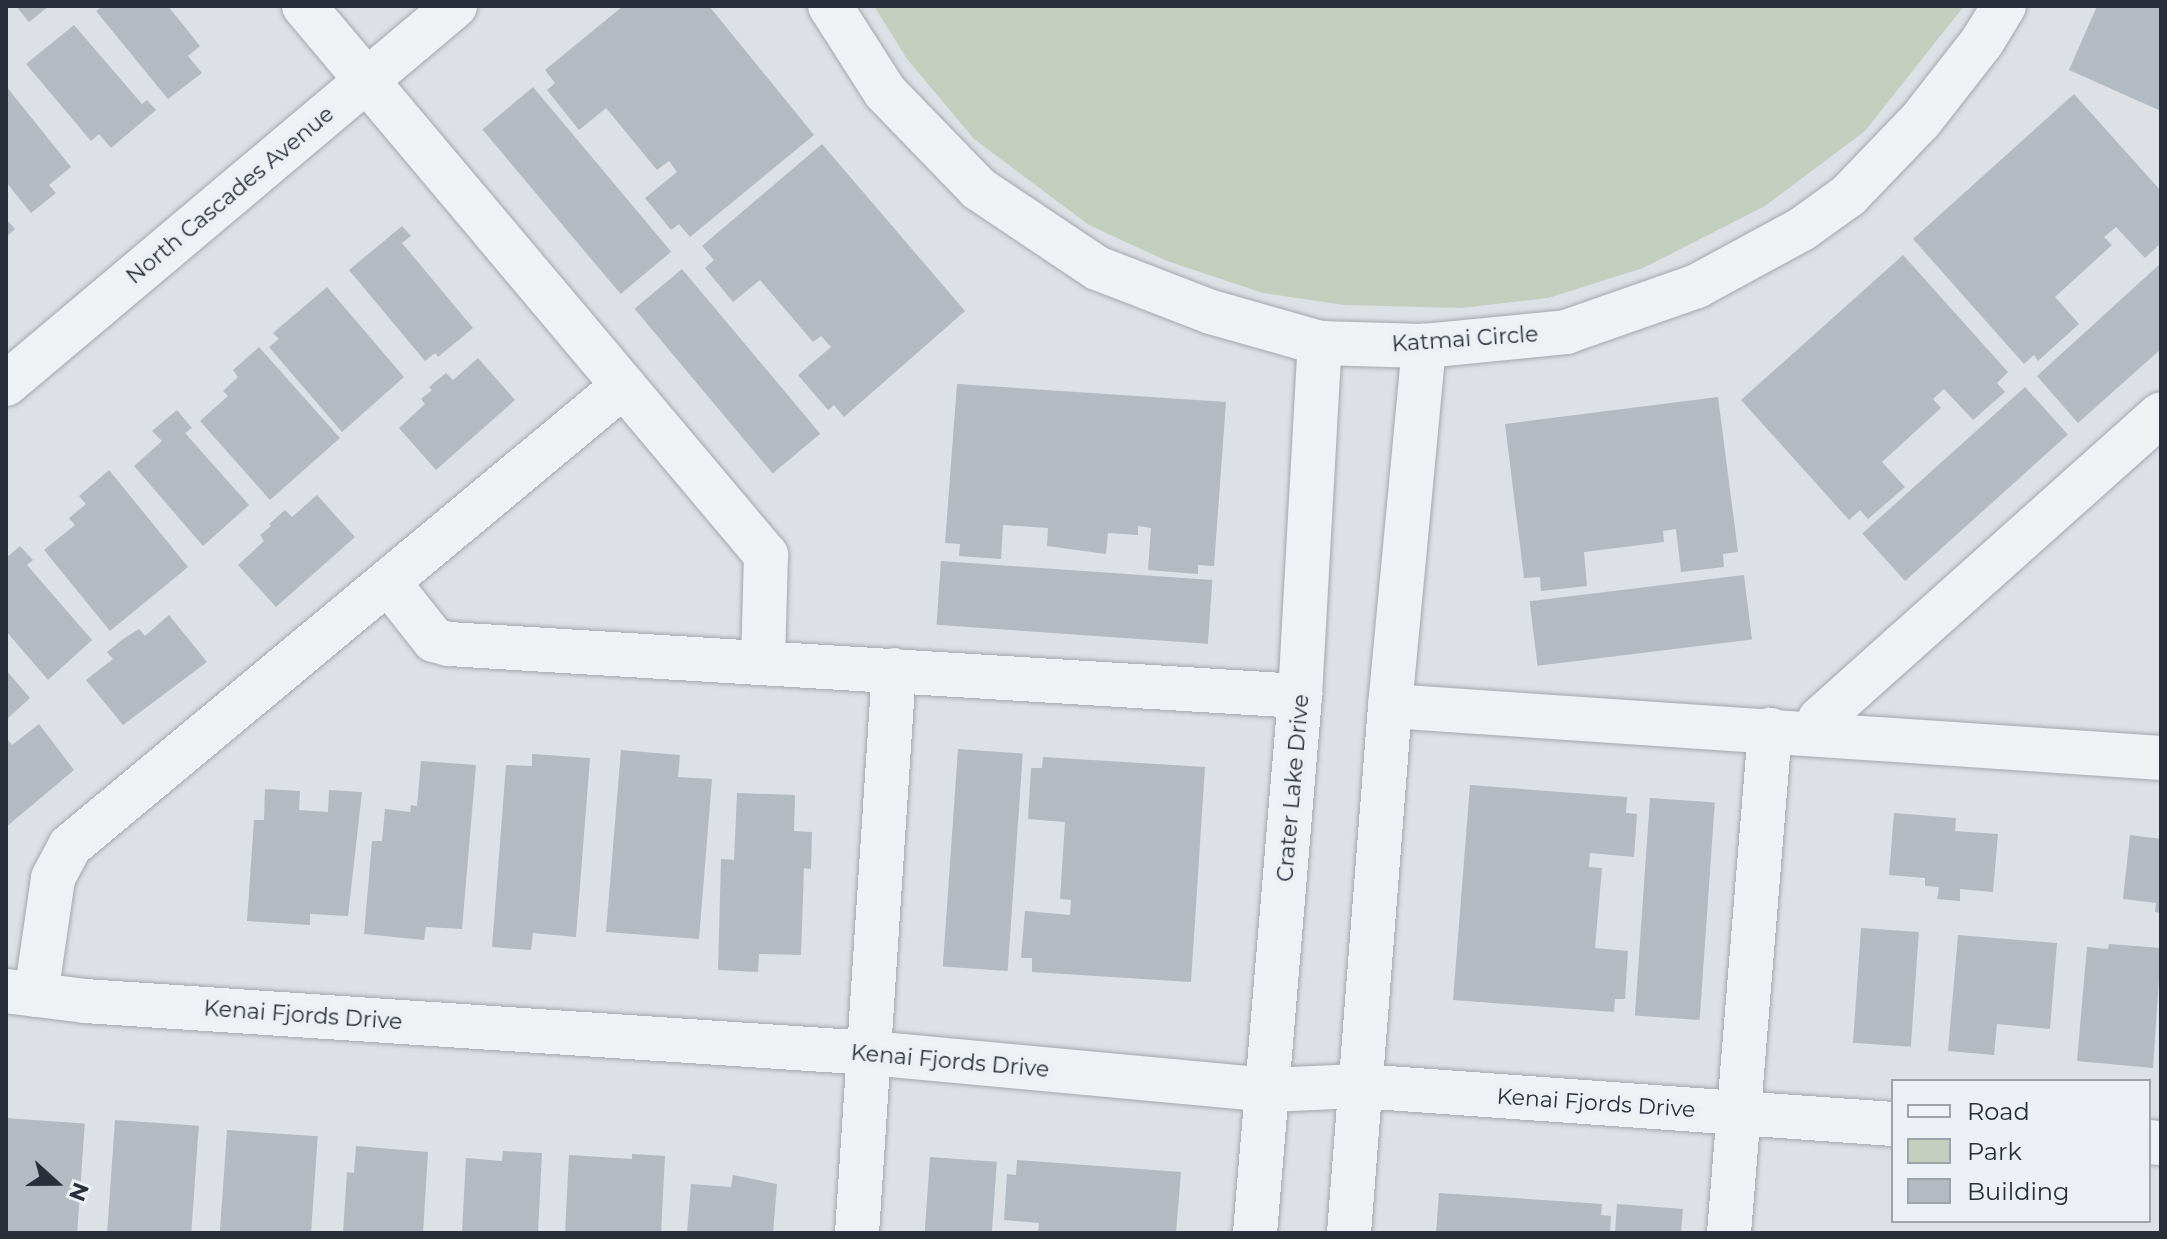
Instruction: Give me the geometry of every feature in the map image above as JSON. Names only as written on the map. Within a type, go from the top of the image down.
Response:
[{"type":"street","points":[[304,6],[766,555],[768,579],[763,661]]},
{"type":"street","name":"North Cascades Avenue","points":[[6,384],[455,6]]},
{"type":"street","name":"Katmai Circle","points":[[830,6],[885,92],[979,189],[1097,268],[1211,312],[1320,343],[1424,346],[1566,332],[1697,286],[1802,229],[1848,196],[1921,120],[1982,42],[2004,6]]},
{"type":"street","name":"Crater Lake Drive","points":[[1255,1233],[1300,696],[1320,343]]},
{"type":"street","points":[[1349,1233],[1390,706],[1424,346]]},
{"type":"street","points":[[21,993],[53,878],[70,846],[623,386]]},
{"type":"street","points":[[1818,734],[1820,719],[2161,414]]},
{"type":"street","points":[[388,582],[434,640],[449,644],[1300,696]]},
{"type":"street","points":[[857,1233],[894,670]]},
{"type":"street","points":[[1390,706],[2161,758]]},
{"type":"street","points":[[1729,1233],[1770,730]]},
{"type":"street","name":"Kenai Fjords Drive","points":[[21,993],[870,1053],[1268,1090],[1360,1086],[1891,1124]]},
{"type":"green space","points":[[874,6],[1964,6],[1865,131],[1765,206],[1643,268],[1548,298],[1461,308],[1344,305],[1263,293],[1167,261],[1089,225],[974,139],[907,59]]},
{"type":"building","points":[[16,6],[49,6],[29,22]]},
{"type":"building","points":[[103,6],[168,6],[200,46],[188,56],[202,73],[168,99],[96,11]]},
{"type":"building","points":[[623,6],[709,6],[814,135],[690,237],[679,224],[671,230],[645,198],[677,172],[669,161],[657,170],[606,108],[579,130],[547,90],[555,83],[545,70]]},
{"type":"building","points":[[2097,6],[2161,6],[2161,111],[2069,70]]},
{"type":"building","points":[[74,25],[142,104],[147,100],[156,110],[111,148],[99,134],[91,141],[26,64]]},
{"type":"building","points":[[6,86],[71,167],[49,185],[56,193],[31,213],[6,182]]},
{"type":"building","points":[[533,87],[671,252],[621,294],[482,129]]},
{"type":"building","points":[[2074,94],[2161,191],[2161,243],[2145,258],[2116,227],[2104,237],[2112,245],[2055,297],[2079,324],[2038,361],[2034,355],[2024,364],[1913,239]]},
{"type":"building","points":[[822,144],[965,311],[844,417],[834,405],[828,410],[798,375],[831,347],[821,336],[813,342],[760,280],[733,302],[705,268],[714,260],[702,246]]},
{"type":"building","points":[[6,219],[15,229],[6,237]]},
{"type":"building","points":[[402,226],[411,236],[402,243],[473,328],[438,357],[435,353],[425,361],[349,270]]},
{"type":"building","points":[[1903,255],[2008,372],[1997,383],[2005,392],[1973,420],[1944,389],[1933,399],[1941,408],[1882,462],[1905,487],[1868,519],[1860,510],[1849,520],[1741,400]]},
{"type":"building","points":[[2161,263],[2161,349],[2078,423],[2037,376]]},
{"type":"building","points":[[682,269],[820,434],[773,474],[635,309]]},
{"type":"building","points":[[327,287],[404,377],[342,432],[269,347],[279,339],[273,333]]},
{"type":"building","points":[[259,347],[340,438],[270,500],[200,421],[228,396],[223,391],[238,377],[233,370]]},
{"type":"building","points":[[478,358],[515,400],[436,470],[399,428],[425,404],[421,399],[432,390],[429,387],[446,373],[453,380]]},
{"type":"building","points":[[957,384],[1226,402],[1214,566],[1198,565],[1198,574],[1148,570],[1151,528],[1138,526],[1138,535],[1108,533],[1106,554],[1047,546],[1048,528],[1003,525],[1001,559],[959,556],[960,544],[945,543]]},
{"type":"building","points":[[2025,387],[2068,435],[1905,581],[1862,534]]},
{"type":"building","points":[[1718,397],[1738,552],[1723,554],[1724,567],[1681,572],[1676,529],[1663,531],[1664,542],[1584,552],[1587,586],[1541,591],[1540,577],[1524,578],[1505,424]]},
{"type":"building","points":[[177,410],[192,428],[185,433],[249,505],[203,546],[134,466],[162,441],[152,431]]},
{"type":"building","points":[[109,470],[188,567],[110,631],[44,550],[75,525],[69,518],[86,504],[79,496]]},
{"type":"building","points":[[317,495],[355,537],[276,607],[238,565],[264,541],[260,535],[271,526],[269,524],[285,510],[292,517]]},
{"type":"building","points":[[20,546],[33,560],[27,565],[92,640],[48,680],[6,631],[6,558]]},
{"type":"building","points":[[941,561],[1212,580],[1208,644],[937,625]]},
{"type":"building","points":[[1744,575],[1752,640],[1538,666],[1530,601]]},
{"type":"building","points":[[169,615],[207,662],[123,725],[86,680],[113,659],[107,652],[123,639],[139,629],[145,636]]},
{"type":"building","points":[[6,670],[30,698],[6,720]]},
{"type":"building","points":[[39,724],[74,770],[6,827],[6,738],[12,745]]},
{"type":"building","points":[[958,749],[1023,754],[1008,971],[943,966]]},
{"type":"building","points":[[621,750],[680,755],[678,777],[712,779],[699,939],[606,932]]},
{"type":"building","points":[[532,754],[590,758],[576,937],[533,933],[531,950],[492,947],[506,765],[532,766]]},
{"type":"building","points":[[1043,757],[1205,767],[1191,982],[1032,972],[1032,958],[1021,958],[1025,911],[1070,915],[1071,900],[1060,899],[1065,822],[1028,819],[1031,768],[1042,768]]},
{"type":"building","points":[[421,761],[476,765],[462,929],[426,927],[424,940],[364,934],[372,841],[382,841],[385,809],[410,812],[411,805],[417,806]]},
{"type":"building","points":[[1470,785],[1627,797],[1626,813],[1637,814],[1634,857],[1590,853],[1589,867],[1602,868],[1595,948],[1628,951],[1625,999],[1615,999],[1614,1012],[1453,1000]]},
{"type":"building","points":[[265,789],[300,791],[299,810],[328,812],[329,790],[362,792],[348,916],[310,914],[310,925],[247,921],[254,820],[264,820]]},
{"type":"building","points":[[737,793],[795,795],[794,831],[812,832],[811,869],[804,868],[801,955],[759,954],[758,972],[718,970],[721,859],[734,860]]},
{"type":"building","points":[[1650,798],[1715,803],[1700,1020],[1635,1015]]},
{"type":"building","points":[[1894,813],[1956,818],[1955,831],[1998,834],[1993,892],[1960,889],[1960,901],[1937,899],[1939,887],[1925,886],[1925,878],[1889,875]]},
{"type":"building","points":[[2130,835],[2161,839],[2161,913],[2155,912],[2156,903],[2123,899]]},
{"type":"building","points":[[1861,928],[1919,932],[1911,1047],[1853,1043]]},
{"type":"building","points":[[1958,935],[2057,943],[2050,1029],[1997,1024],[1994,1055],[1948,1051]]},
{"type":"building","points":[[2109,944],[2161,948],[2153,1068],[2077,1061],[2087,947],[2108,949]]},
{"type":"building","points":[[6,1118],[85,1124],[77,1233],[6,1233]]},
{"type":"building","points":[[115,1120],[199,1126],[191,1233],[107,1233]]},
{"type":"building","points":[[227,1130],[318,1136],[311,1233],[220,1233]]},
{"type":"building","points":[[356,1146],[428,1152],[423,1233],[343,1233],[347,1172],[354,1173]]},
{"type":"building","points":[[503,1151],[542,1153],[538,1233],[462,1233],[466,1158],[502,1161]]},
{"type":"building","points":[[632,1154],[665,1156],[661,1233],[565,1233],[569,1155],[632,1159]]},
{"type":"building","points":[[930,1157],[997,1162],[992,1233],[925,1233]]},
{"type":"building","points":[[1017,1160],[1181,1172],[1176,1233],[1038,1233],[1039,1223],[1004,1220],[1007,1174],[1016,1175]]},
{"type":"building","points":[[733,1175],[777,1184],[773,1233],[687,1233],[691,1184],[731,1187]]},
{"type":"building","points":[[1439,1193],[1602,1204],[1601,1215],[1611,1216],[1610,1233],[1436,1233]]},
{"type":"building","points":[[1617,1204],[1683,1209],[1681,1233],[1615,1233]]}]
